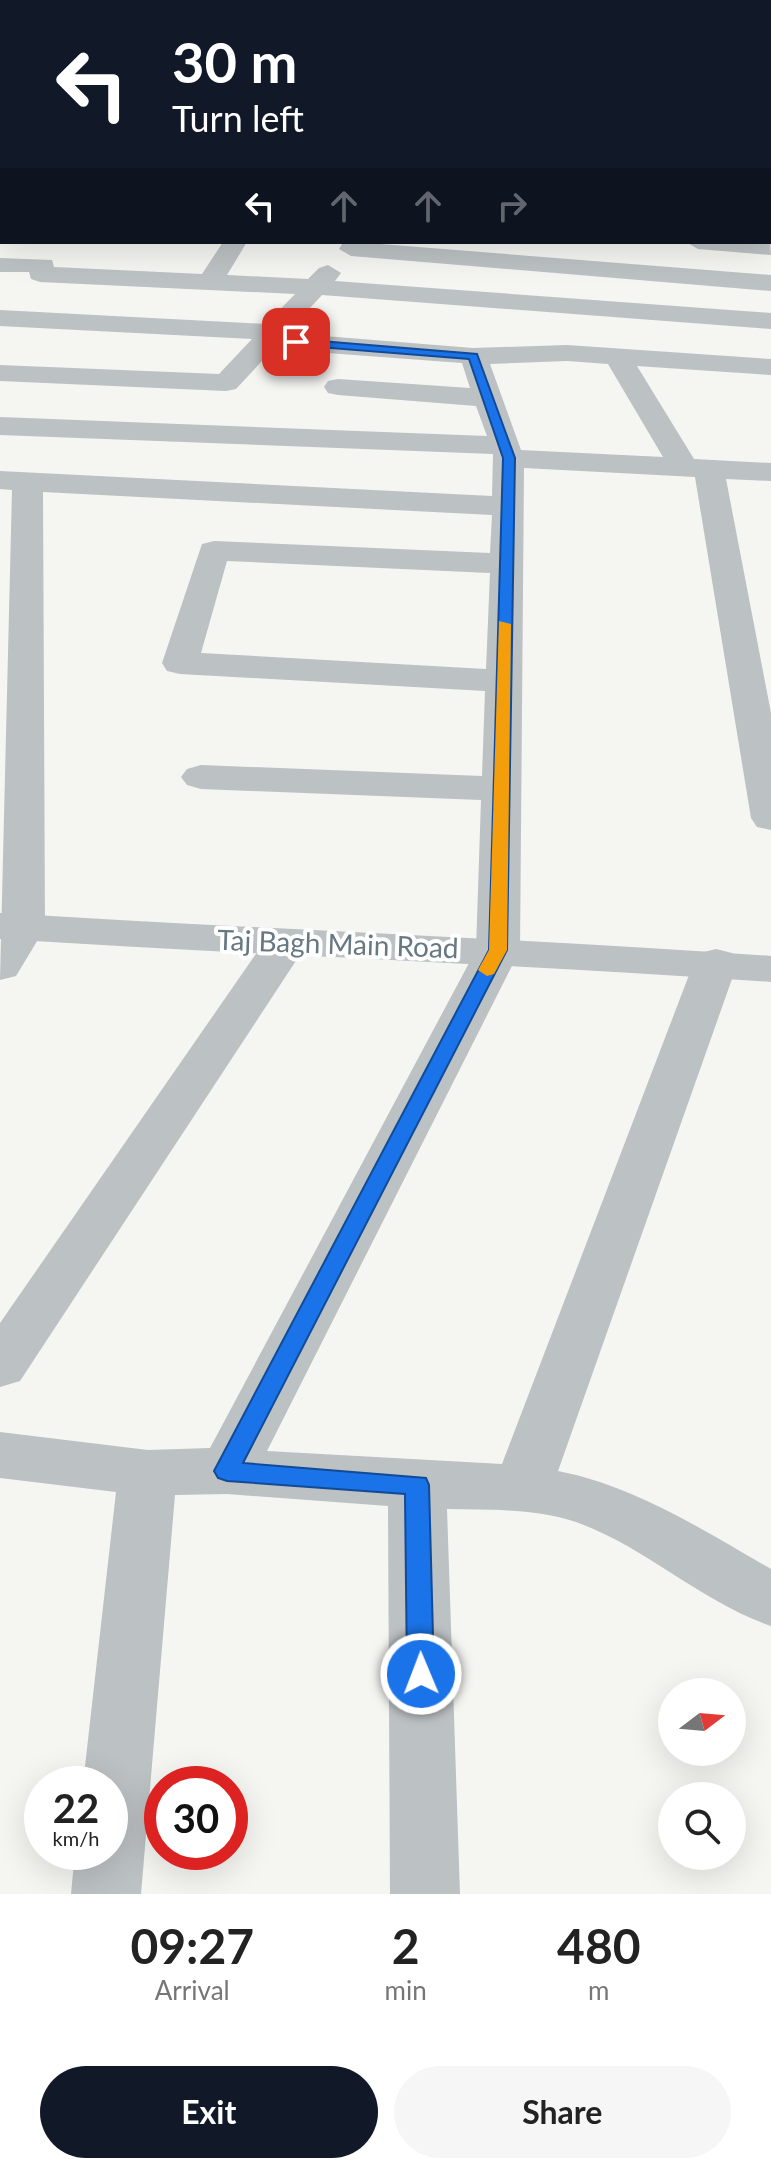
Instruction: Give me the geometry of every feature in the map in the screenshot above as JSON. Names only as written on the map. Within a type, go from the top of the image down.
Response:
[{"type":"street","points":[[210,282],[234,244]]},
{"type":"street","points":[[722,244],[771,248]]},
{"type":"street","points":[[0,373],[226,383],[354,245],[502,251],[771,283]]},
{"type":"street","points":[[45,260],[13,318],[270,336],[473,356],[567,353],[771,367]]},
{"type":"street","points":[[0,265],[45,260],[210,282],[771,321]]},
{"type":"street","points":[[227,1471],[498,950],[507,452],[473,356]]},
{"type":"street","points":[[617,356],[697,468],[771,818]]},
{"type":"street","points":[[338,387],[488,398]]},
{"type":"street","points":[[0,426],[507,452],[771,472]]},
{"type":"street","points":[[0,967],[12,927],[14,481],[508,506]]},
{"type":"street","points":[[502,681],[180,663],[214,551],[506,564]]},
{"type":"street","points":[[201,777],[499,789]]},
{"type":"street","name":"Taj Bagh Main Road","points":[[12,927],[285,944],[498,950],[716,962],[771,969]]},
{"type":"street","points":[[0,1366],[285,944]]},
{"type":"street","points":[[522,1488],[716,962]]},
{"type":"street","points":[[0,1455],[148,1473],[227,1471],[417,1485],[522,1488],[585,1500],[599,1506],[655,1532],[771,1600]]},
{"type":"street","points":[[106,1894],[148,1473]]},
{"type":"street","points":[[417,1485],[425,1894]]},
{"type":"slow traffic","points":[[487,970],[498,950],[504,624]]},
{"type":"route","points":[[296,342],[473,356],[509,458],[499,789],[498,950],[227,1471],[417,1485],[421,1674]]}]
